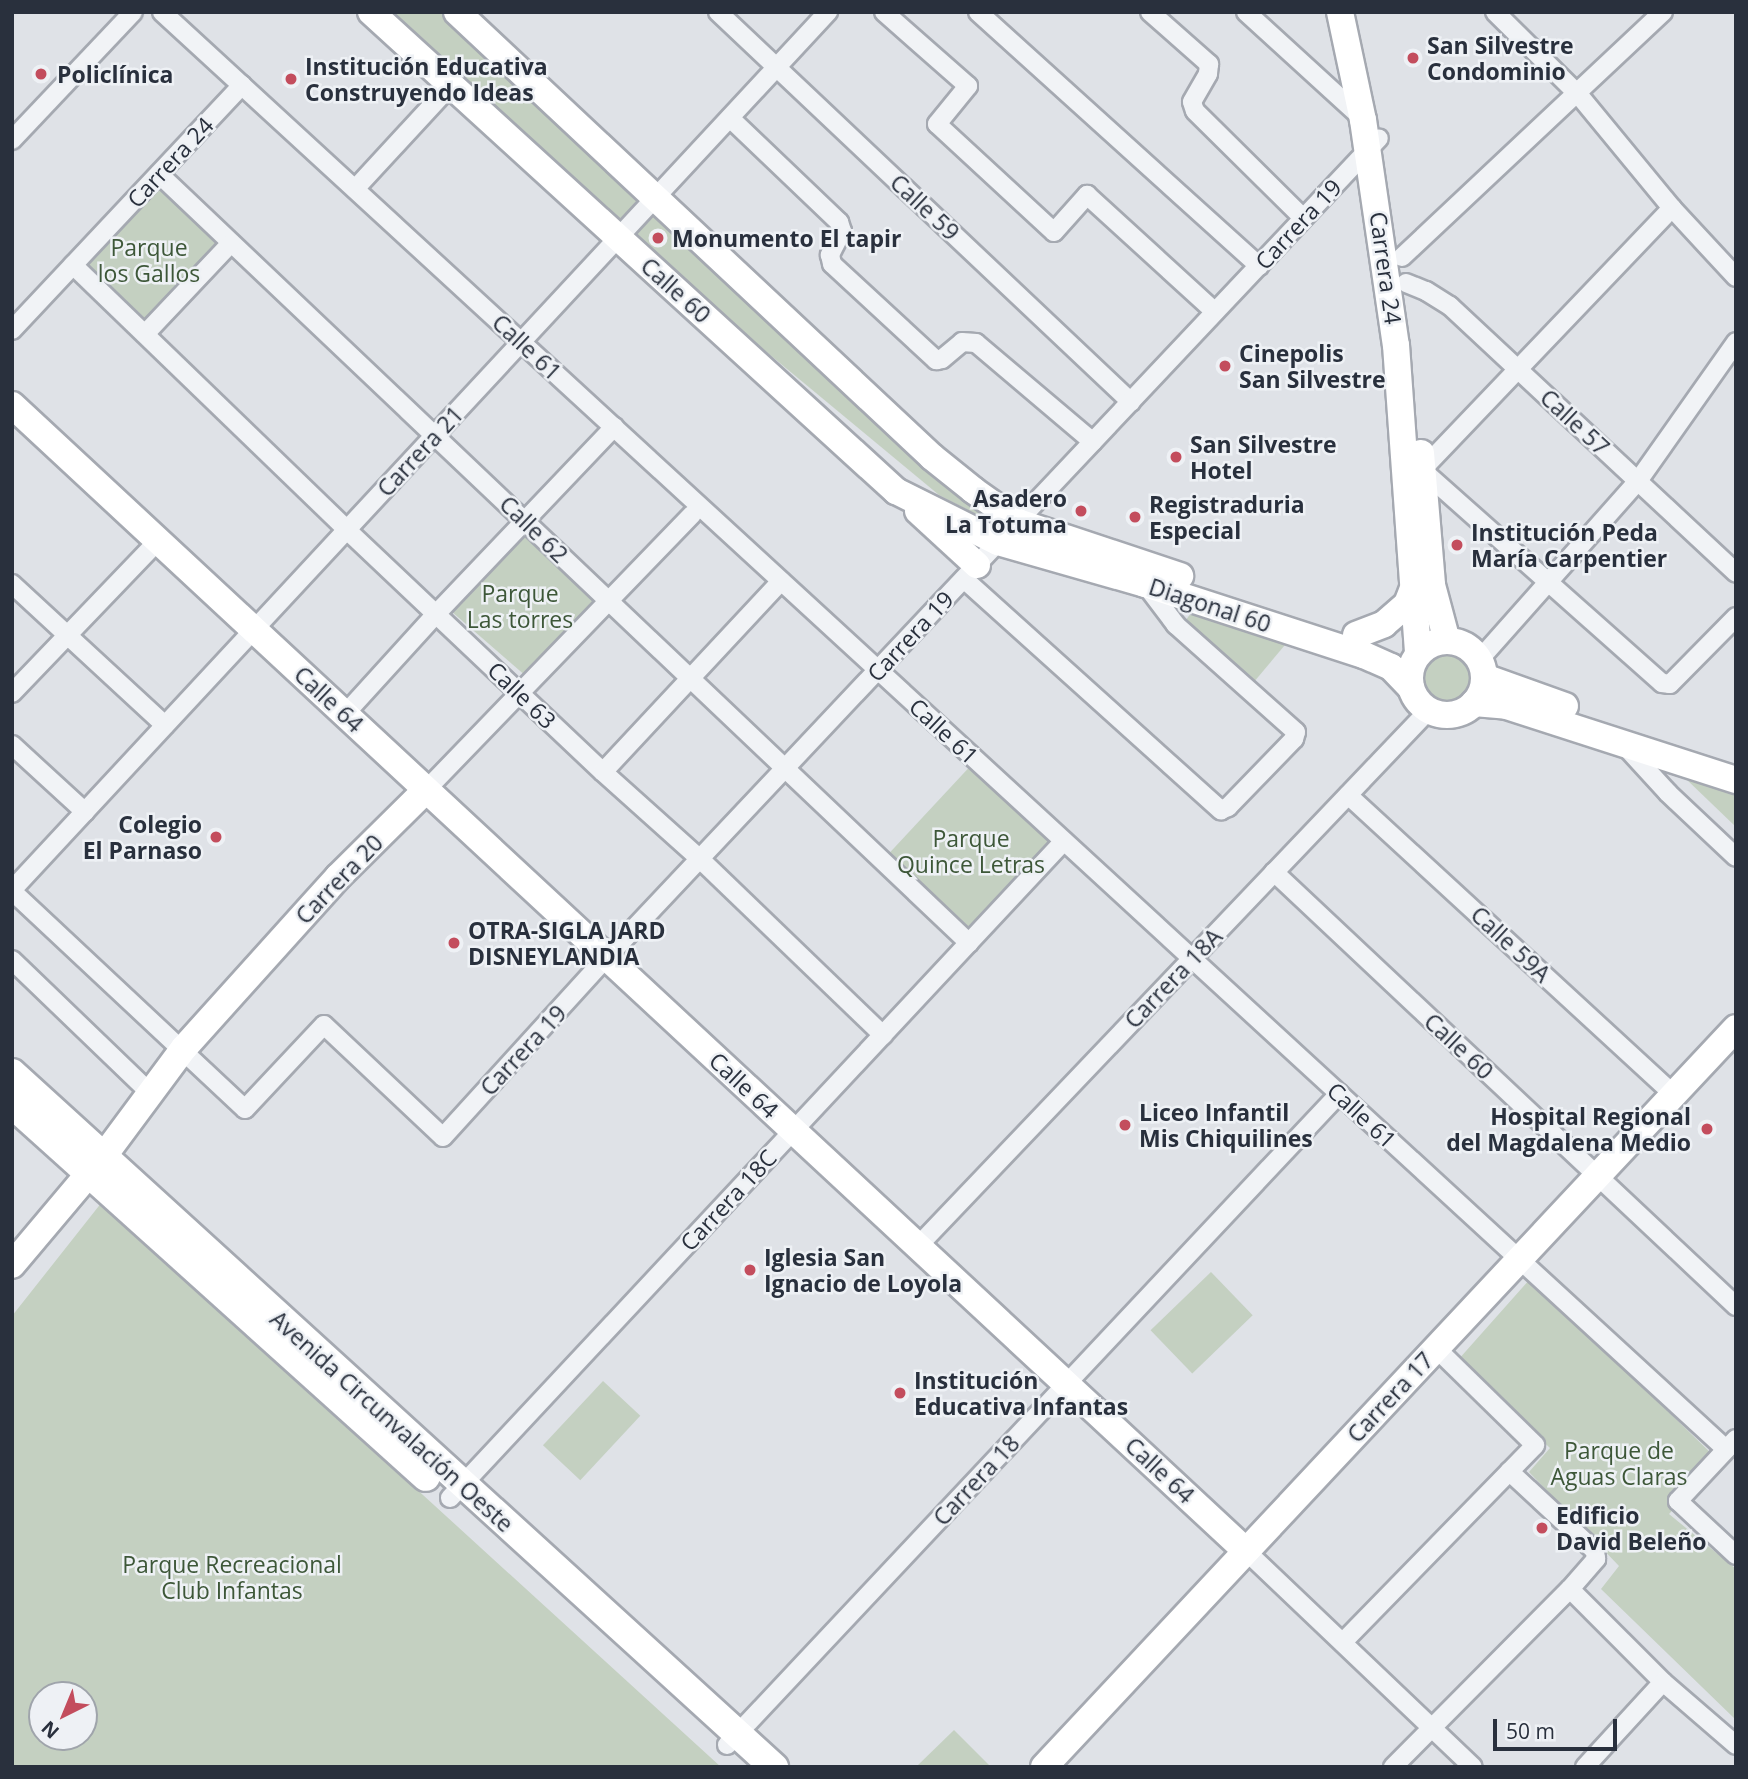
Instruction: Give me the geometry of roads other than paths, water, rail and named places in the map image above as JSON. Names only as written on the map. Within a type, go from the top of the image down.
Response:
[{"type":"main road","name":"Avenida Circunvalación Oeste","points":[[12,1073],[96,1167]]},
{"type":"main road","name":"Avenida Circunvalación Oeste","points":[[12,1104],[96,1167],[732,1739],[774,1767]]},
{"type":"main road","name":"Avenida Circunvalación Oeste","points":[[732,1739],[751,1767]]},
{"type":"street","points":[[12,140],[133,12]]},
{"type":"street","name":"Calle 61","points":[[162,12],[1519,1259],[1731,1444]]},
{"type":"street","name":"Calle 60","points":[[371,12],[896,491],[999,542]]},
{"type":"street","points":[[457,12],[932,457],[1018,522]]},
{"type":"street","name":"Calle 59","points":[[718,12],[1131,402]]},
{"type":"street","name":"Carrera 21","points":[[12,890],[828,12]]},
{"type":"street","points":[[884,12],[968,86],[937,124],[1054,232],[1087,195],[1215,313]]},
{"type":"street","points":[[978,12],[1259,266]]},
{"type":"street","points":[[1150,12],[1209,64],[1208,74],[1192,102],[1195,111],[1303,218]]},
{"type":"street","points":[[1246,12],[1372,134]]},
{"type":"street","name":"Carrera 24","points":[[1340,12],[1402,257],[1432,585],[1447,641]]},
{"type":"street","name":"Carrera 24","points":[[1357,12],[1396,345],[1412,591],[1414,668]]},
{"type":"street","points":[[1495,12],[1578,94],[1672,208],[1736,277]]},
{"type":"street","points":[[1402,257],[1663,12]]},
{"type":"street","name":"Carrera 24","points":[[12,330],[242,85]]},
{"type":"street","points":[[355,189],[451,85]]},
{"type":"street","points":[[730,118],[839,222],[842,231],[830,255],[832,264],[936,360],[942,359],[962,342],[976,344],[1093,442]]},
{"type":"street","name":"Carrera 19","points":[[184,1048],[245,1109],[324,1025],[443,1137],[607,957],[1259,266],[1303,218],[1372,134]]},
{"type":"street","name":"Calle 62","points":[[159,174],[969,943]]},
{"type":"street","points":[[1672,208],[1422,470],[1662,683],[1670,684],[1736,617]]},
{"type":"street","points":[[145,334],[232,243]]},
{"type":"street","name":"Calle 63","points":[[73,265],[347,530],[603,772],[700,859],[883,1035]]},
{"type":"street","name":"Calle 57","points":[[1406,283],[1426,291],[1450,306],[1736,573]]},
{"type":"street","points":[[1736,342],[1638,481],[1547,581],[1481,668],[1480,695],[1474,703],[1457,713],[1429,710],[1417,700],[1414,668],[1447,641],[1461,644],[1481,668],[1736,765]]},
{"type":"street","name":"Calle 64","points":[[12,405],[1246,1550],[1473,1767]]},
{"type":"street","points":[[345,715],[437,613],[614,427]]},
{"type":"street","points":[[896,491],[970,572],[1221,810],[1228,807],[1285,749],[1296,732],[1176,625],[1145,584]]},
{"type":"street","name":"Carrera 20","points":[[12,1265],[96,1167],[184,1048],[338,877],[692,515]]},
{"type":"street","name":"Diagonal 60","points":[[1018,522],[1356,635],[1414,668]]},
{"type":"street","points":[[12,693],[158,541]]},
{"type":"street","name":"Diagonal 60","points":[[999,542],[1199,601],[1364,655],[1391,667],[1414,668]]},
{"type":"street","points":[[603,772],[781,581]]},
{"type":"street","points":[[12,584],[165,725]]},
{"type":"street","points":[[1356,635],[1384,624],[1407,604],[1412,591]]},
{"type":"street","points":[[1176,625],[1184,611],[1199,601]]},
{"type":"street","points":[[1474,703],[1507,706],[1736,780]]},
{"type":"street","name":"Carrera 18A","points":[[918,1246],[1429,710]]},
{"type":"street","points":[[1620,741],[1668,793],[1736,857]]},
{"type":"street","points":[[12,745],[85,812]]},
{"type":"street","points":[[1668,793],[1674,771],[1684,763]]},
{"type":"street","name":"Calle 59A","points":[[1348,794],[1674,1095]]},
{"type":"street","name":"Carrera 18C","points":[[456,1491],[1064,841]]},
{"type":"street","name":"Calle 60","points":[[1274,872],[1736,1306]]},
{"type":"street","points":[[12,890],[184,1048]]},
{"type":"street","points":[[12,960],[149,1092]]},
{"type":"street","name":"Carrera 17","points":[[1044,1767],[1736,1028]]},
{"type":"street","name":"Carrera 18","points":[[732,1739],[1339,1094]]},
{"type":"street","points":[[1343,1642],[1535,1444],[1436,1348]]},
{"type":"street","points":[[1731,1444],[1678,1501],[1736,1555]]},
{"type":"street","points":[[1393,1767],[1570,1589],[1596,1559],[1595,1551],[1509,1471]]},
{"type":"street","points":[[1570,1589],[1663,1682],[1736,1745]]},
{"type":"street","points":[[1585,1767],[1663,1682]]},
{"type":"place","name":"San Silvestre Condominio","points":[[1413,58]]},
{"type":"place","name":"Policlínica","points":[[41,74]]},
{"type":"place","name":"Institución Educativa Construyendo Ideas","points":[[291,79]]},
{"type":"place","name":"Monumento El tapir","points":[[658,238]]},
{"type":"place","name":"Cinepolis San Silvestre","points":[[1225,366]]},
{"type":"place","name":"San Silvestre Hotel","points":[[1176,457]]},
{"type":"place","name":"Asadero La Totuma","points":[[1081,511]]},
{"type":"place","name":"Registraduria Especial","points":[[1135,517]]},
{"type":"place","name":"Institución Peda María Carpentier","points":[[1457,545]]},
{"type":"place","name":"Colegio El Parnaso","points":[[216,837]]},
{"type":"place","name":"OTRA-SIGLA JARD DISNEYLANDIA","points":[[454,943]]},
{"type":"place","name":"Liceo Infantil Mis Chiquilines","points":[[1125,1125]]},
{"type":"place","name":"Hospital Regional del Magdalena Medio","points":[[1707,1129]]},
{"type":"place","name":"Iglesia San Ignacio de Loyola","points":[[750,1270]]},
{"type":"place","name":"Institución Educativa Infantas","points":[[900,1393]]},
{"type":"place","name":"Edificio David Beleño","points":[[1542,1528]]},
{"type":"park label","name":"Parque los Gallos","points":[[149,260]]},
{"type":"park label","name":"Parque Las torres","points":[[520,606]]},
{"type":"park label","name":"Parque Quince Letras","points":[[971,851]]},
{"type":"park label","name":"Parque de Aguas Claras","points":[[1619,1463]]},
{"type":"park label","name":"Parque Recreacional Club Infantas","points":[[232,1577]]}]
